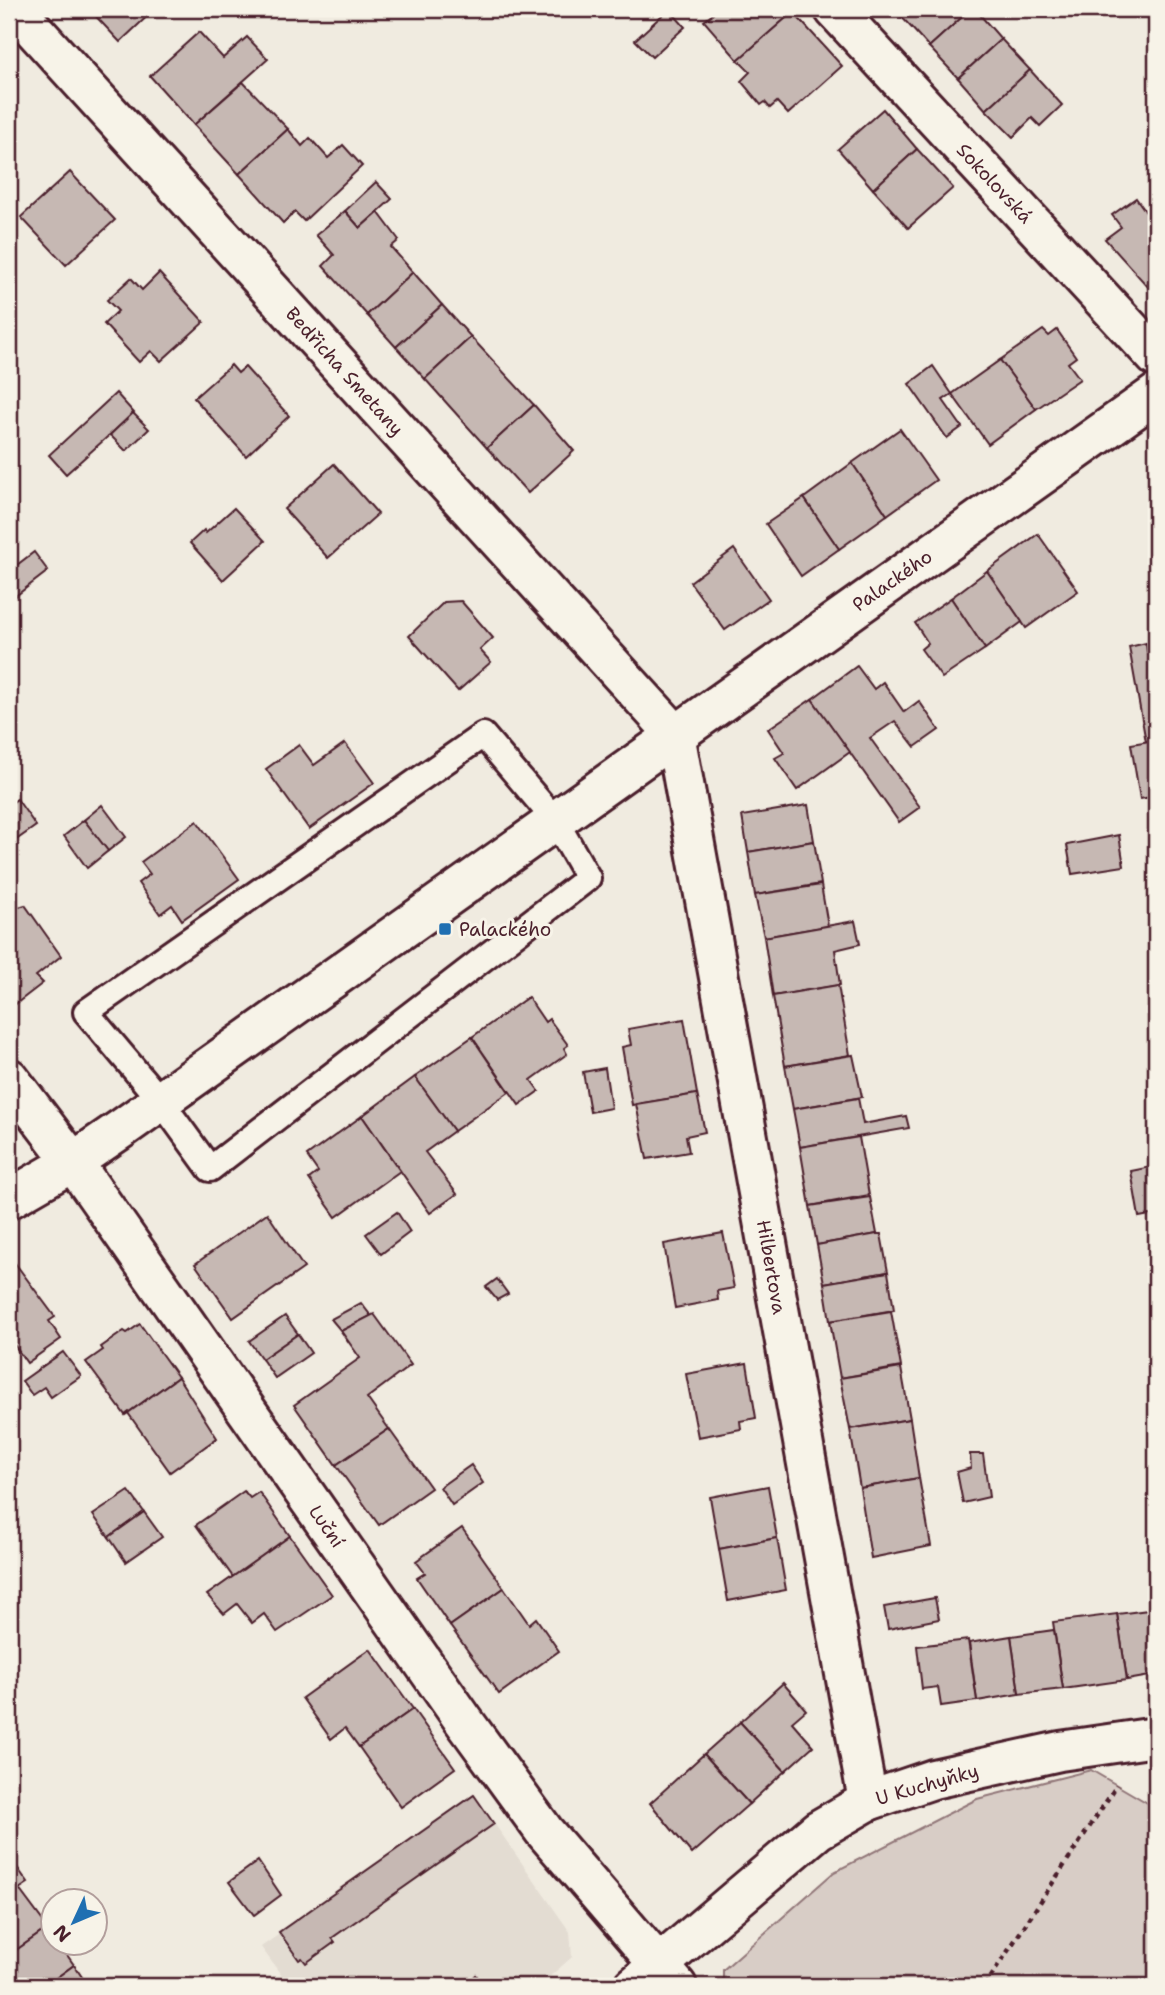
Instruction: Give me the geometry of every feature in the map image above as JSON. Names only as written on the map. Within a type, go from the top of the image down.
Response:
[{"type":"street","name":"Bedřicha Smetany","points":[[15,9],[676,734]]},
{"type":"street","name":"Sokolovská","points":[[834,9],[1156,357]]},
{"type":"street","name":"Palackého","points":[[9,1199],[73,1162],[1156,394]]},
{"type":"street","name":"Hilbertova","points":[[676,734],[868,1801]]},
{"type":"street","name":"Luční","points":[[9,1078],[73,1162],[496,1765],[656,1979]]},
{"type":"street","name":"U Kuchyňky","points":[[656,1979],[818,1830],[868,1801],[933,1779],[1060,1751],[1156,1737]]},
{"type":"lane","points":[[483,735],[555,820],[588,878],[210,1169],[160,1100],[86,1012],[483,735]]},
{"type":"path","points":[[985,1986],[1118,1783]]},
{"type":"shaded area","points":[[1091,1770],[1156,1808],[1156,1986],[723,1986],[723,1970],[834,1872],[977,1799]]},
{"type":"shaded area","points":[[475,1796],[570,1932],[572,1957],[539,1986],[289,1986],[261,1947]]},
{"type":"building","points":[[89,9],[155,9],[120,42]]},
{"type":"building","points":[[669,9],[685,27],[652,57],[635,40]]},
{"type":"building","points":[[708,9],[790,9],[793,12],[738,60],[704,21],[713,14]]},
{"type":"building","points":[[907,9],[971,9],[929,47],[900,15]]},
{"type":"building","points":[[971,9],[975,9],[1001,39],[958,78],[929,47]]},
{"type":"building","points":[[793,12],[842,66],[788,114],[777,102],[770,108],[765,102],[761,105],[741,81],[750,72],[738,60]]},
{"type":"building","points":[[199,32],[223,58],[247,37],[268,59],[194,125],[150,76]]},
{"type":"building","points":[[1001,39],[1030,70],[986,110],[958,78]]},
{"type":"building","points":[[1030,70],[1062,105],[1040,126],[1032,118],[1013,137],[986,110]]},
{"type":"building","points":[[243,82],[288,129],[239,174],[194,125]]},
{"type":"building","points":[[9,107],[16,115],[9,122]]},
{"type":"building","points":[[883,109],[917,149],[873,189],[838,149]]},
{"type":"building","points":[[288,129],[302,146],[310,138],[328,158],[343,145],[362,166],[304,221],[295,212],[283,223],[239,174]]},
{"type":"building","points":[[917,149],[953,188],[908,228],[873,189]]},
{"type":"building","points":[[70,172],[115,220],[66,265],[21,217]]},
{"type":"building","points":[[376,182],[392,199],[360,228],[345,211]]},
{"type":"building","points":[[1136,198],[1156,226],[1156,283],[1149,288],[1105,239],[1121,227],[1112,215]]},
{"type":"building","points":[[1156,203],[1156,226],[1145,211]]},
{"type":"building","points":[[345,211],[360,228],[378,212],[399,240],[391,247],[413,272],[367,315],[323,266],[334,255],[316,235]]},
{"type":"building","points":[[413,272],[442,305],[396,347],[367,315]]},
{"type":"building","points":[[159,273],[204,322],[161,361],[151,351],[139,362],[104,324],[118,311],[107,300],[131,278],[142,290]]},
{"type":"building","points":[[442,305],[471,337],[425,379],[396,347]]},
{"type":"building","points":[[1043,330],[1049,336],[1057,330],[1076,357],[1068,363],[1080,379],[1036,409],[1000,360]]},
{"type":"building","points":[[471,337],[534,405],[487,448],[425,379]]},
{"type":"building","points":[[1000,360],[1036,409],[988,444],[952,394]]},
{"type":"building","points":[[231,365],[238,373],[245,367],[289,416],[246,456],[194,398]]},
{"type":"building","points":[[933,366],[952,394],[943,400],[962,427],[947,438],[909,384]]},
{"type":"building","points":[[116,393],[134,413],[66,474],[49,455]]},
{"type":"building","points":[[534,405],[574,451],[528,493],[487,448]]},
{"type":"building","points":[[133,413],[149,429],[126,451],[110,435]]},
{"type":"building","points":[[900,429],[936,480],[887,515],[852,463]]},
{"type":"building","points":[[852,463],[887,515],[839,549],[804,498]]},
{"type":"building","points":[[334,464],[378,514],[328,558],[284,509]]},
{"type":"building","points":[[804,498],[839,549],[801,576],[766,524]]},
{"type":"building","points":[[234,508],[265,541],[223,580],[190,543],[204,530],[206,533]]},
{"type":"building","points":[[1038,534],[1078,591],[1026,628],[987,571]]},
{"type":"building","points":[[734,549],[769,599],[725,630],[690,582]]},
{"type":"building","points":[[34,552],[48,571],[13,598],[9,592],[9,571]]},
{"type":"building","points":[[987,571],[1022,622],[985,649],[951,598]]},
{"type":"building","points":[[951,598],[985,649],[942,678],[921,649],[928,643],[915,623]]},
{"type":"building","points":[[461,601],[493,638],[480,650],[491,662],[458,691],[409,636],[444,602]]},
{"type":"building","points":[[1146,643],[1147,653],[1156,652],[1156,740],[1146,742],[1129,647]]},
{"type":"building","points":[[857,666],[874,689],[883,682],[904,712],[919,701],[939,730],[915,747],[895,721],[870,738],[920,807],[899,822],[812,699]]},
{"type":"building","points":[[812,699],[850,752],[797,790],[775,758],[784,753],[768,729]]},
{"type":"building","points":[[1156,740],[1156,796],[1140,799],[1131,744]]},
{"type":"building","points":[[345,743],[374,783],[309,829],[266,769],[299,745],[314,765]]},
{"type":"building","points":[[17,799],[36,826],[9,845],[9,805]]},
{"type":"building","points":[[102,805],[126,837],[108,851],[84,820]]},
{"type":"building","points":[[808,805],[814,841],[748,852],[742,816]]},
{"type":"building","points":[[84,820],[108,851],[87,868],[64,836]]},
{"type":"building","points":[[197,821],[239,879],[182,920],[172,905],[160,914],[138,883],[150,874],[141,862]]},
{"type":"building","points":[[1119,835],[1124,866],[1072,874],[1067,845]]},
{"type":"building","points":[[814,841],[821,884],[755,895],[748,852]]},
{"type":"building","points":[[821,885],[828,926],[764,937],[755,895]]},
{"type":"building","points":[[9,891],[19,907],[25,905],[61,956],[36,976],[43,983],[13,1006],[9,1000]]},
{"type":"building","points":[[855,921],[860,944],[835,950],[840,985],[773,996],[764,937]]},
{"type":"building","points":[[838,985],[850,1055],[785,1066],[773,996]]},
{"type":"building","points":[[528,997],[545,1022],[549,1019],[568,1045],[564,1048],[567,1054],[531,1080],[539,1091],[519,1105],[472,1037]]},
{"type":"building","points":[[684,1019],[697,1094],[632,1105],[622,1047],[631,1045],[628,1029]]},
{"type":"building","points":[[472,1037],[509,1092],[454,1131],[415,1077]]},
{"type":"building","points":[[853,1055],[862,1097],[793,1109],[785,1066]]},
{"type":"building","points":[[605,1068],[611,1108],[590,1112],[583,1072]]},
{"type":"building","points":[[415,1077],[454,1131],[425,1152],[457,1194],[430,1213],[362,1116]]},
{"type":"building","points":[[697,1094],[705,1132],[686,1136],[689,1152],[647,1159],[636,1104]]},
{"type":"building","points":[[858,1098],[863,1124],[906,1116],[909,1128],[800,1147],[793,1109]]},
{"type":"building","points":[[362,1116],[400,1171],[336,1217],[309,1179],[318,1172],[307,1156]]},
{"type":"building","points":[[859,1137],[869,1195],[810,1206],[800,1147]]},
{"type":"building","points":[[1156,1166],[1156,1214],[1139,1217],[1131,1171]]},
{"type":"building","points":[[870,1197],[877,1234],[817,1245],[810,1206]]},
{"type":"building","points":[[397,1212],[410,1232],[381,1254],[366,1234]]},
{"type":"building","points":[[267,1213],[304,1268],[233,1318],[195,1264]]},
{"type":"building","points":[[723,1233],[734,1288],[717,1291],[718,1300],[675,1308],[664,1244]]},
{"type":"building","points":[[881,1234],[888,1272],[824,1283],[817,1245]]},
{"type":"building","points":[[15,1263],[55,1317],[49,1321],[61,1339],[27,1363],[15,1346],[9,1350],[9,1267]]},
{"type":"building","points":[[888,1272],[894,1310],[830,1321],[824,1283]]},
{"type":"building","points":[[497,1279],[508,1294],[497,1300],[486,1287]]},
{"type":"building","points":[[361,1303],[371,1316],[341,1331],[331,1319]]},
{"type":"building","points":[[891,1311],[901,1367],[840,1378],[830,1321]]},
{"type":"building","points":[[374,1314],[411,1365],[367,1398],[389,1429],[336,1465],[294,1405],[360,1358],[341,1331]]},
{"type":"building","points":[[285,1316],[298,1334],[262,1359],[249,1341]]},
{"type":"building","points":[[140,1324],[178,1377],[125,1415],[86,1362],[103,1350],[101,1347]]},
{"type":"building","points":[[298,1334],[311,1353],[275,1378],[262,1359]]},
{"type":"building","points":[[63,1352],[81,1376],[51,1397],[44,1387],[32,1395],[22,1381]]},
{"type":"building","points":[[747,1363],[756,1418],[740,1421],[741,1429],[698,1437],[686,1374]]},
{"type":"building","points":[[901,1368],[910,1419],[850,1429],[840,1378]]},
{"type":"building","points":[[178,1377],[217,1438],[170,1472],[128,1413]]},
{"type":"building","points":[[910,1419],[919,1478],[860,1488],[850,1429]]},
{"type":"building","points":[[389,1429],[431,1488],[379,1525],[336,1465]]},
{"type":"building","points":[[970,1454],[983,1454],[989,1497],[963,1503],[957,1472],[971,1468]]},
{"type":"building","points":[[471,1465],[483,1483],[452,1505],[440,1487]]},
{"type":"building","points":[[919,1478],[931,1546],[871,1558],[860,1488]]},
{"type":"building","points":[[768,1486],[777,1538],[719,1549],[710,1497]]},
{"type":"building","points":[[129,1491],[144,1512],[109,1537],[93,1515]]},
{"type":"building","points":[[244,1491],[250,1498],[259,1492],[290,1536],[233,1577],[196,1525]]},
{"type":"building","points":[[144,1512],[162,1537],[126,1562],[109,1537]]},
{"type":"building","points":[[462,1528],[504,1588],[450,1626],[417,1578],[425,1573],[416,1561]]},
{"type":"building","points":[[290,1536],[332,1595],[277,1632],[264,1614],[252,1623],[237,1604],[224,1614],[207,1595]]},
{"type":"building","points":[[777,1538],[786,1590],[728,1601],[719,1549]]},
{"type":"building","points":[[504,1588],[529,1624],[536,1618],[559,1651],[499,1694],[450,1626]]},
{"type":"building","points":[[935,1598],[939,1619],[888,1629],[884,1607]]},
{"type":"building","points":[[1156,1609],[1156,1675],[1127,1680],[1117,1614]]},
{"type":"building","points":[[1117,1614],[1127,1680],[1063,1689],[1053,1622]]},
{"type":"building","points":[[1054,1630],[1063,1689],[1019,1694],[1011,1636]]},
{"type":"building","points":[[1011,1636],[1019,1694],[977,1701],[969,1643]]},
{"type":"building","points":[[968,1640],[977,1701],[941,1706],[938,1687],[922,1689],[917,1646]]},
{"type":"building","points":[[370,1649],[413,1709],[359,1747],[345,1728],[331,1739],[302,1698]]},
{"type":"building","points":[[783,1683],[806,1710],[792,1722],[813,1746],[785,1771],[740,1722]]},
{"type":"building","points":[[413,1709],[455,1768],[401,1807],[359,1747]]},
{"type":"building","points":[[740,1722],[785,1771],[749,1804],[704,1754]]},
{"type":"building","points":[[704,1754],[749,1804],[692,1854],[650,1803]]},
{"type":"building","points":[[474,1795],[494,1824],[332,1938],[335,1942],[306,1963],[302,1958],[299,1960],[279,1932]]},
{"type":"building","points":[[12,1860],[28,1883],[19,1889],[38,1915],[38,1935],[9,1955],[9,1863]]},
{"type":"building","points":[[258,1861],[281,1895],[254,1915],[229,1882]]},
{"type":"building","points":[[38,1935],[38,1956],[68,1956],[74,1965],[45,1986],[11,1986],[9,1955]]},
{"type":"building","points":[[74,1965],[88,1986],[45,1986]]},
{"type":"building","points":[[476,1975],[485,1986],[464,1986]]},
{"type":"place","name":"Palackého","points":[[445,929]]}]
